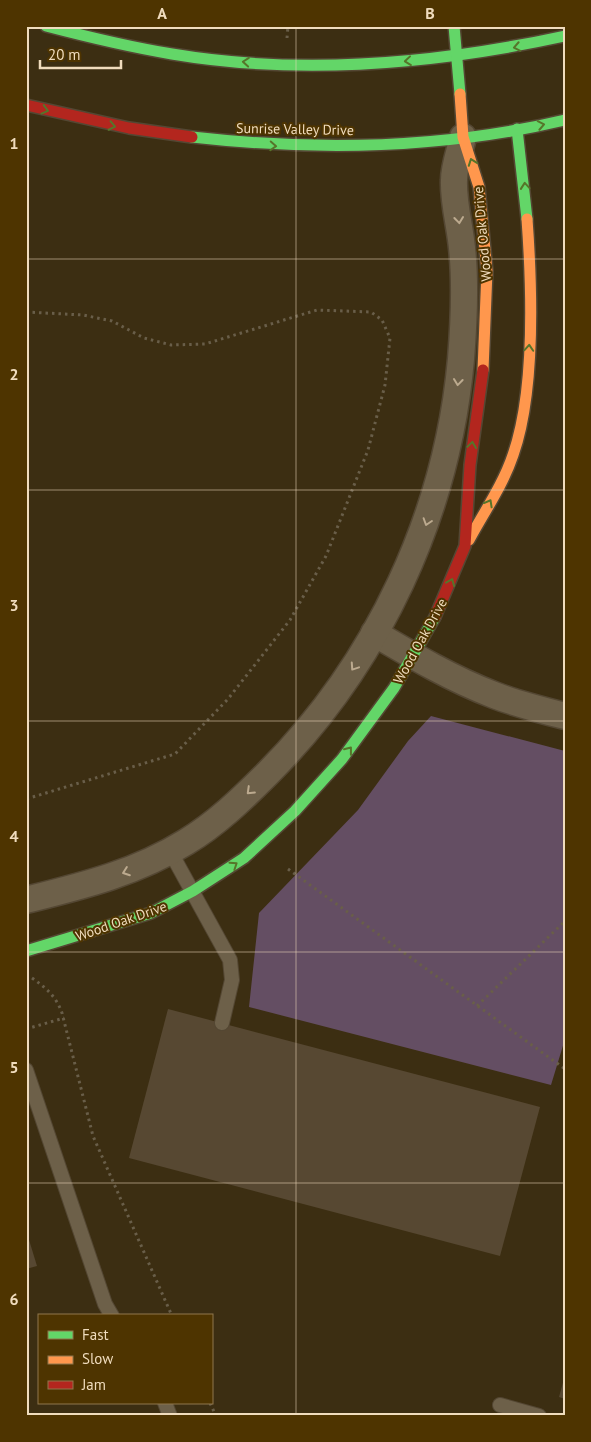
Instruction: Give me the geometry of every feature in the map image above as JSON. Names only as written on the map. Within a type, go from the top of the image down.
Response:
[{"type":"main road","points":[[46,26],[120,46],[160,53],[260,63],[366,63],[456,56],[565,36]]},
{"type":"main road","name":"Wood Oak Drive","points":[[26,951],[151,912],[193,892],[244,858],[294,811],[342,759],[370,723],[414,657],[434,619],[466,546],[470,465],[484,361],[487,299],[485,243],[479,187],[463,137],[454,26]]},
{"type":"main road","name":"Sunrise Valley Drive","points":[[26,105],[120,128],[173,137],[274,146],[374,146],[463,137],[565,120]]},
{"type":"main road","points":[[466,546],[514,455],[524,408],[530,346],[531,279],[524,177],[517,129]]},
{"type":"street","name":"Wood Oak Drive","points":[[26,900],[107,878],[151,862],[206,830],[231,808],[299,740],[342,685],[374,634],[402,581],[424,530],[441,475],[453,417],[461,360],[464,304],[462,248],[454,180],[463,137]]},
{"type":"street","points":[[374,634],[414,657],[496,696],[565,716]]},
{"type":"lane","points":[[170,851],[230,960],[232,980],[222,1023]]},
{"type":"lane","points":[[26,1070],[105,1304],[111,1314]]},
{"type":"lane","points":[[164,1404],[170,1416]]},
{"type":"lane","points":[[500,1405],[538,1416]]},
{"type":"path","points":[[287,42],[288,26]]},
{"type":"path","points":[[26,312],[83,315],[112,321],[144,338],[171,345],[214,342],[317,310],[371,312],[382,320],[390,338],[385,384],[368,450],[326,556],[290,620],[228,699],[175,754],[26,799]]},
{"type":"path","points":[[288,869],[565,1069]]},
{"type":"path","points":[[477,1006],[565,921]]},
{"type":"path","points":[[29,974],[53,996],[64,1018],[93,1136],[171,1314]]},
{"type":"path","points":[[26,1029],[64,1018]]},
{"type":"path","points":[[210,1404],[216,1416]]},
{"type":"shaded area","points":[[431,716],[565,751],[565,1039],[551,1085],[249,1007],[259,913],[358,810],[408,741]]},
{"type":"building","points":[[168,1009],[540,1107],[500,1256],[129,1158]]},
{"type":"building","points":[[26,1230],[37,1266],[26,1269]]},
{"type":"building","points":[[565,1379],[565,1399],[559,1397]]},
{"type":"traffic: fast","points":[[46,26],[109,42],[221,61],[320,65],[419,60],[468,54],[565,36]]},
{"type":"traffic: fast","points":[[454,26],[460,94]]},
{"type":"traffic: fast","points":[[192,137],[285,144],[379,145],[473,137],[565,120]]},
{"type":"traffic: fast","points":[[517,129],[527,219]]},
{"type":"traffic: fast","points":[[26,951],[151,913],[193,891],[244,858],[295,811],[342,759],[394,688],[435,617]]},
{"type":"traffic: slow","points":[[460,94],[463,137],[479,187],[487,271],[483,370]]},
{"type":"traffic: slow","points":[[469,540],[499,488],[509,466],[526,400],[531,307],[527,219]]},
{"type":"traffic: jam","points":[[26,105],[129,128],[192,137]]},
{"type":"traffic: jam","points":[[435,617],[465,546],[470,465],[483,370]]}]
